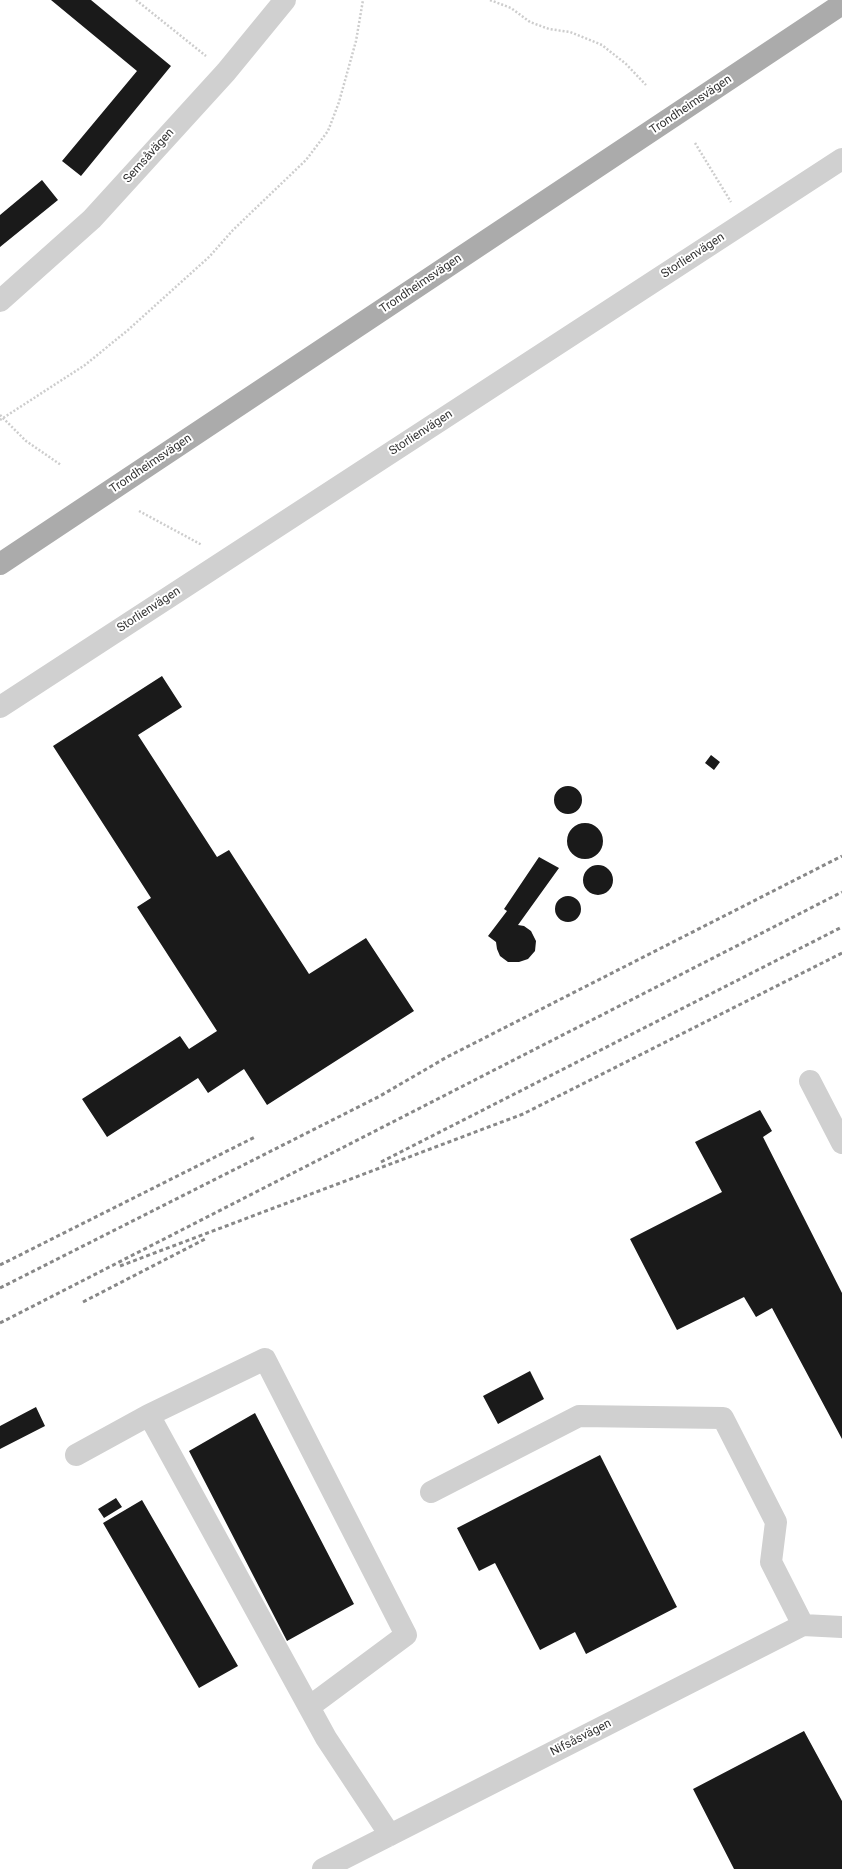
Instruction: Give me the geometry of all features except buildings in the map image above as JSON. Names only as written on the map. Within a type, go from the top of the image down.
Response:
[{"type":"main road","name":"Trondheimsvägen","points":[[0,564],[842,4]]},
{"type":"street","name":"Semsåvägen","points":[[0,301],[92,219],[226,72],[284,0]]},
{"type":"street","name":"Storlienvägen","points":[[0,707],[842,159]]},
{"type":"street","points":[[810,1081],[842,1144]]},
{"type":"street","points":[[76,1455],[149,1415],[264,1359],[406,1635],[309,1707]]},
{"type":"street","points":[[149,1415],[326,1738],[390,1835]]},
{"type":"street","points":[[431,1492],[579,1416],[723,1418],[776,1522],[771,1562],[803,1625]]},
{"type":"street","name":"Nifsåsvägen","points":[[323,1869],[803,1625],[842,1627]]},
{"type":"path","points":[[136,0],[226,72]]},
{"type":"path","points":[[61,465],[26,440],[1,418],[85,365],[128,330],[209,257],[233,230],[306,160],[328,131],[339,102],[356,41],[363,0]]},
{"type":"path","points":[[490,0],[511,8],[530,22],[549,29],[570,32],[602,45],[626,64],[646,85]]},
{"type":"path","points":[[695,143],[743,223]]},
{"type":"path","points":[[139,511],[228,558]]},
{"type":"railway","points":[[0,1288],[380,1096],[447,1057],[842,856]]},
{"type":"railway","points":[[0,1323],[842,892]]},
{"type":"railway","points":[[381,1162],[842,927]]},
{"type":"railway","points":[[120,1266],[523,1114],[842,953]]},
{"type":"railway","points":[[0,1265],[255,1137]]},
{"type":"railway","points":[[83,1302],[207,1238]]}]
